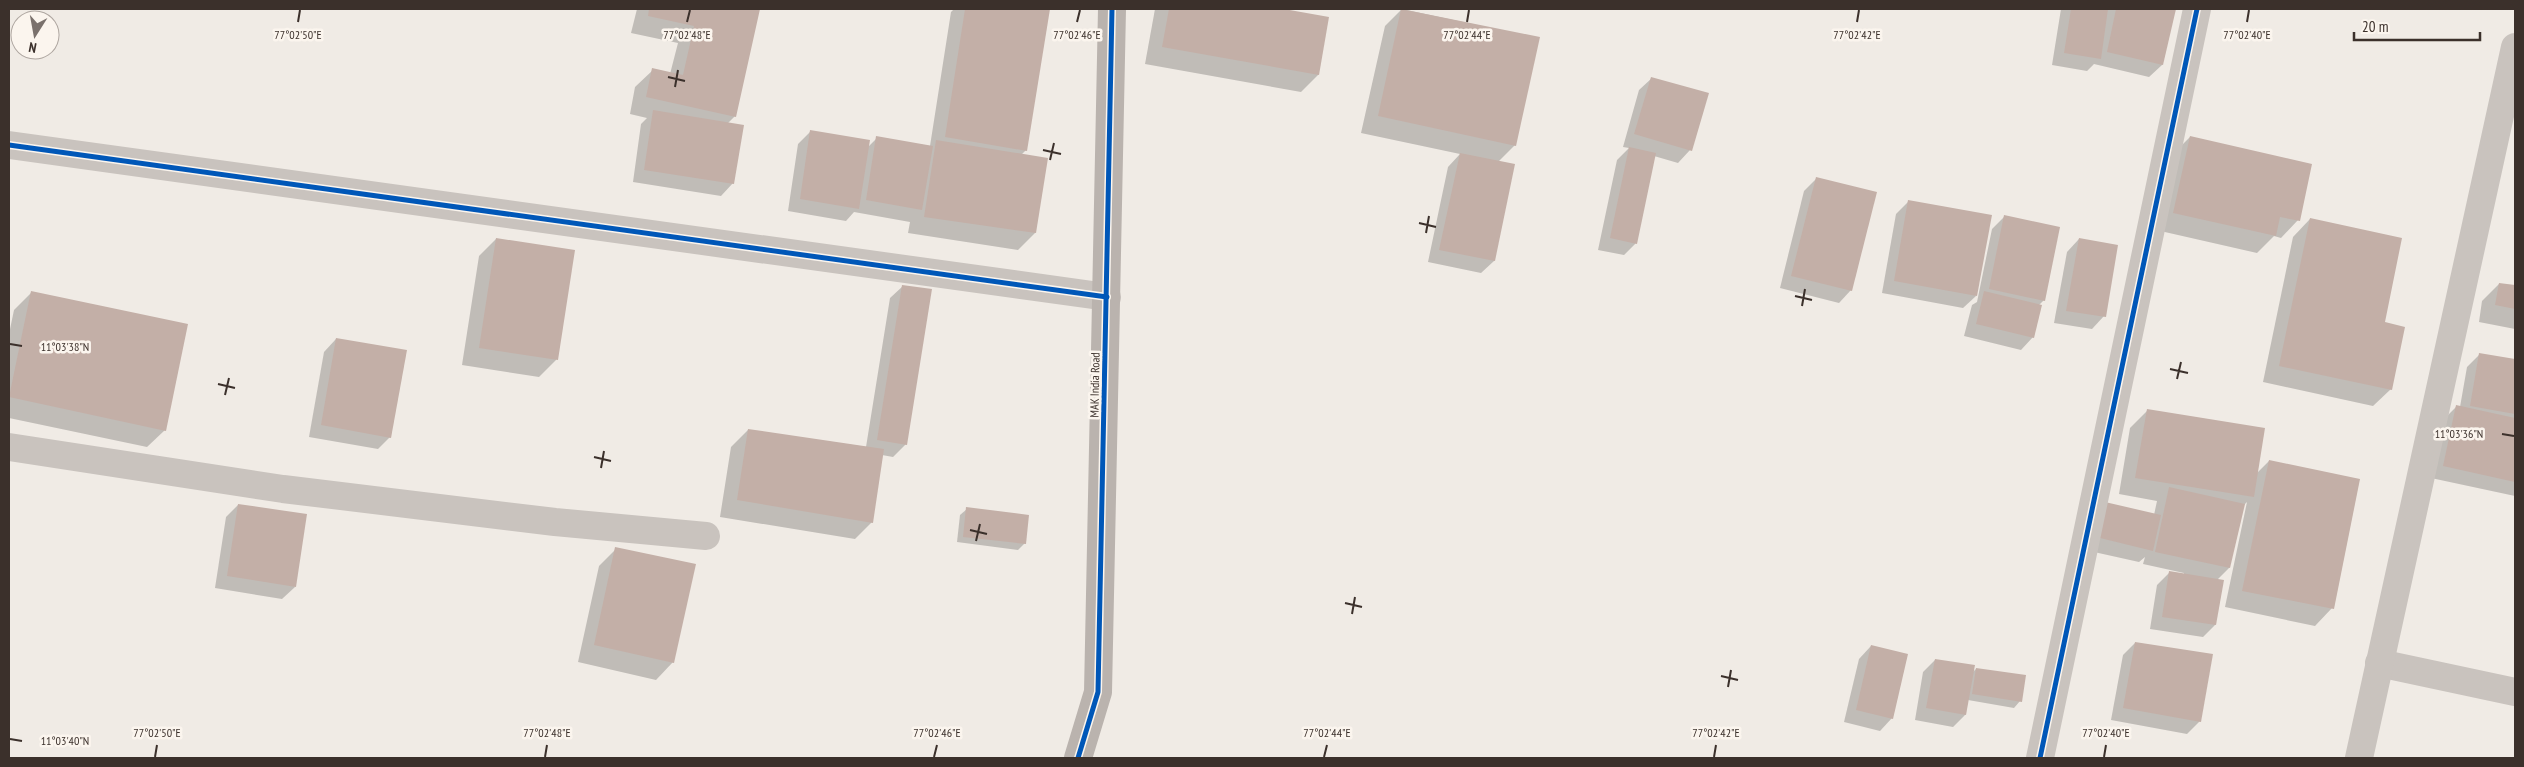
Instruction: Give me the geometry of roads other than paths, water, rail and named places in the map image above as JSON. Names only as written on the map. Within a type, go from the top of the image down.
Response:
[{"type":"street","name":"MAK India Road","points":[[1078,758],[1098,692],[1112,9]]},
{"type":"street","points":[[2040,758],[2197,9]]},
{"type":"street","points":[[2359,758],[2378,663],[2515,47]]},
{"type":"street","points":[[9,145],[1107,298]]},
{"type":"street","points":[[9,447],[283,489],[555,522],[706,536]]},
{"type":"street","points":[[2378,663],[2515,692]]}]
